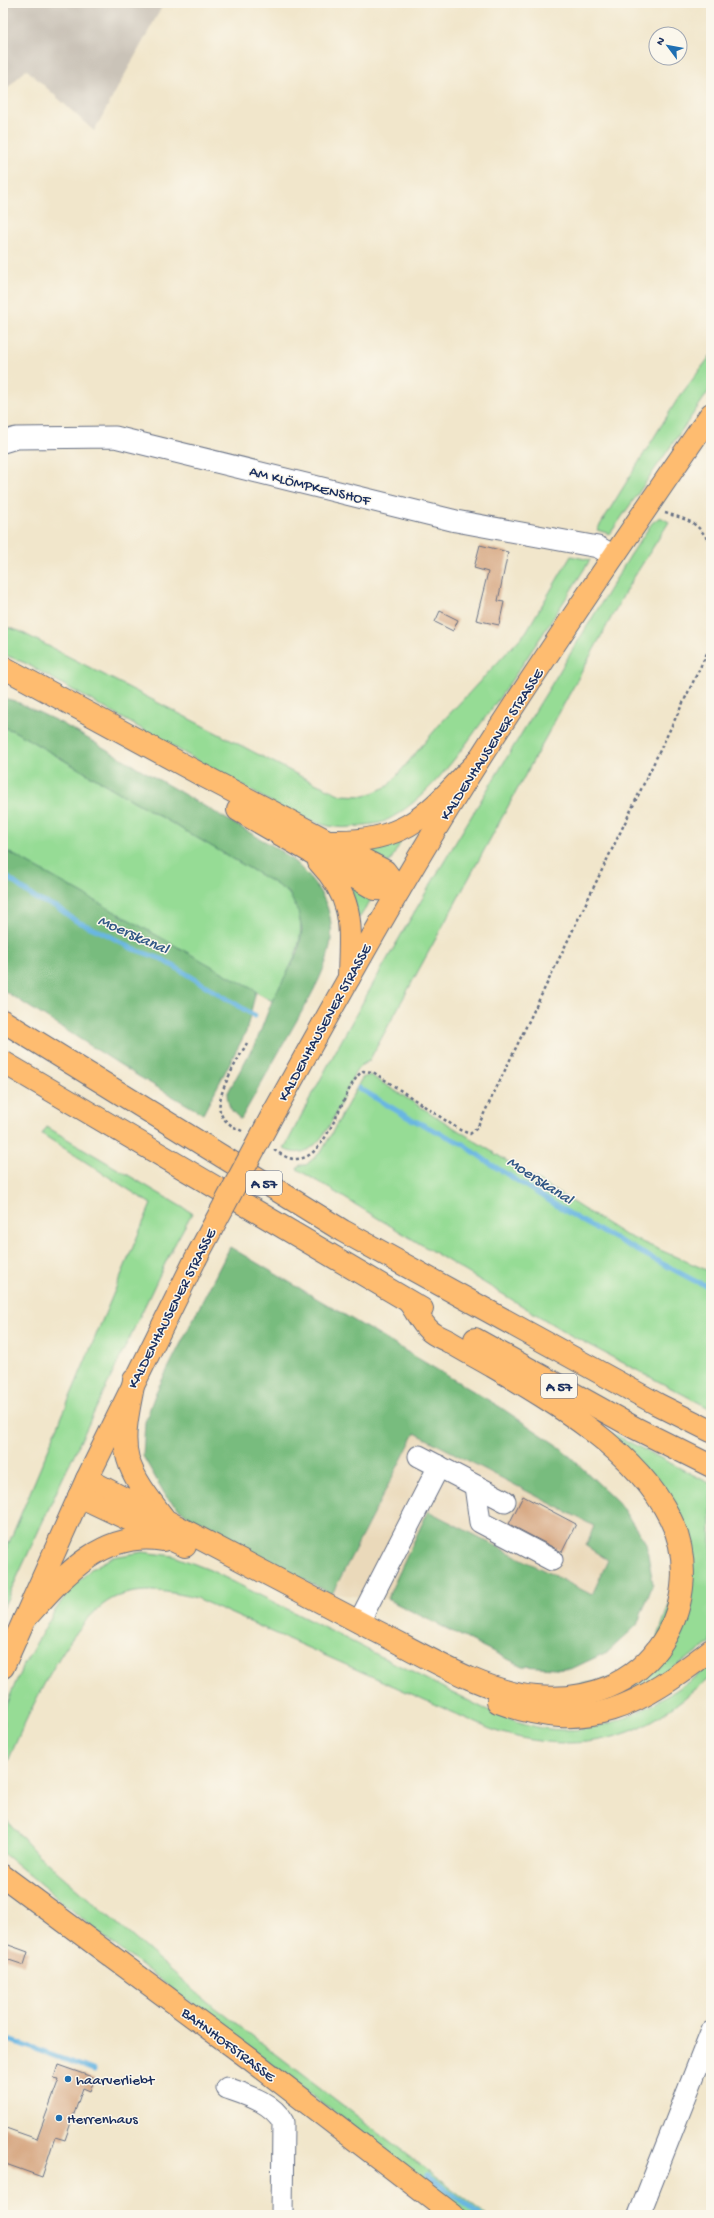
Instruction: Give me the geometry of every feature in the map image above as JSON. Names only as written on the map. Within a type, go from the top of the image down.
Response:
[{"type":"main road","name":"KALDENHAUSENER STRASSE","points":[[3,1667],[83,1487],[134,1380],[195,1260],[274,1112],[349,978],[477,762],[648,505],[711,414]]},
{"type":"main road","points":[[3,667],[200,774],[385,871],[400,890]]},
{"type":"main road","points":[[3,684],[21,691],[196,786],[375,889],[400,890]]},
{"type":"main road","points":[[328,841],[358,842],[383,837],[411,825],[432,808],[477,762]]},
{"type":"main road","points":[[304,848],[336,880],[348,904],[350,934],[349,978]]},
{"type":"main road","points":[[3,1011],[64,1060]]},
{"type":"main road","name":"A 57","points":[[3,1021],[343,1231],[650,1400],[711,1431]]},
{"type":"main road","name":"A 57","points":[[3,1062],[410,1302],[635,1428],[711,1466]]},
{"type":"main road","points":[[83,1487],[167,1521],[234,1558],[359,1622],[484,1683],[534,1697],[571,1698],[605,1689],[623,1680],[652,1656],[671,1626],[678,1608],[682,1588],[683,1567],[681,1550],[671,1520],[650,1487],[635,1470],[595,1434],[540,1396],[429,1330],[410,1302]]},
{"type":"main road","points":[[134,1380],[125,1442],[128,1460],[149,1499],[167,1521]]},
{"type":"main road","points":[[83,1487],[180,1544],[490,1699],[532,1713],[555,1717],[580,1717],[602,1714],[628,1704],[651,1692],[711,1650]]},
{"type":"main road","points":[[24,1620],[74,1568],[92,1554],[109,1545],[133,1539],[156,1539],[180,1544]]},
{"type":"main road","name":"BAHNHOFSTRASSE","points":[[3,1876],[206,2026],[453,2215]]},
{"type":"street","name":"AM KLÖMPKENSHOF","points":[[3,442],[16,438],[115,437],[456,521],[598,547],[614,556]]},
{"type":"street","points":[[420,1456],[505,1501]]},
{"type":"street","points":[[359,1622],[439,1466]]},
{"type":"street","points":[[475,1486],[480,1522],[552,1560]]},
{"type":"street","points":[[639,2215],[711,2032]]},
{"type":"street","points":[[227,2088],[255,2098],[279,2115],[283,2122],[282,2215]]},
{"type":"path","points":[[648,505],[697,525],[705,534],[711,546]]},
{"type":"path","points":[[271,1148],[289,1158],[296,1159],[302,1158],[313,1151],[332,1127],[356,1078],[363,1071],[373,1072],[460,1130],[470,1134],[477,1128],[711,645]]},
{"type":"path","points":[[245,1133],[225,1122],[220,1113],[220,1103],[222,1092],[247,1043]]},
{"type":"shaded area","points":[[3,3],[164,3],[94,131],[26,69],[3,93]]},
{"type":"shaded area","points":[[415,1433],[594,1526],[608,1560],[592,1595],[428,1511],[387,1599],[332,1594]]},
{"type":"green space","points":[[711,355],[711,388],[610,534],[597,530],[677,400]]},
{"type":"green space","points":[[660,517],[669,522],[629,585],[369,1061],[357,1070],[329,1126],[320,1139],[310,1149],[298,1153],[284,1149],[365,998],[451,850],[630,556],[652,523]]},
{"type":"green space","points":[[571,556],[590,560],[543,634],[493,707],[458,755],[430,787],[416,801],[400,813],[377,824],[353,827],[334,827],[316,823],[287,811],[25,663],[3,654],[3,626],[19,631],[304,778],[341,795],[365,796],[388,786],[441,723],[526,632]]},
{"type":"green space","points":[[3,698],[15,701],[61,723],[278,849],[304,871],[319,890],[328,909],[331,927],[330,946],[325,964],[308,1001],[241,1119],[231,1108],[228,1102],[227,1094],[257,1040],[272,1001],[298,952],[302,930],[298,912],[289,893],[271,881],[14,731],[3,727]]},
{"type":"green space","points":[[3,727],[14,731],[271,881],[289,894],[297,908],[300,921],[300,935],[292,962],[272,1001],[3,849]]},
{"type":"green space","points":[[402,840],[389,863],[365,849]]},
{"type":"green space","points":[[3,849],[256,991],[246,1032],[203,1114],[138,1076],[3,990]]},
{"type":"green space","points":[[350,883],[372,898],[360,917],[358,917]]},
{"type":"green space","points":[[370,1075],[623,1234],[711,1272],[711,1409],[570,1335],[297,1169],[300,1165],[306,1165],[322,1151],[362,1078]]},
{"type":"green space","points":[[47,1127],[192,1213],[171,1251],[60,1484],[3,1608],[3,1557],[151,1204],[42,1134]]},
{"type":"green space","points":[[230,1247],[500,1407],[561,1448],[618,1502],[646,1543],[653,1584],[637,1625],[609,1651],[571,1669],[522,1666],[387,1599],[428,1511],[592,1595],[608,1560],[586,1546],[594,1526],[415,1433],[332,1594],[199,1526],[167,1498],[143,1456],[145,1422],[156,1392]]},
{"type":"green space","points":[[594,1424],[711,1484],[711,1643],[622,1701],[514,1698],[646,1671],[687,1553]]},
{"type":"green space","points":[[143,1552],[174,1556],[210,1570],[483,1708],[529,1725],[554,1730],[579,1729],[603,1725],[649,1707],[691,1680],[711,1665],[711,1677],[660,1716],[640,1727],[619,1735],[576,1743],[555,1743],[533,1740],[511,1736],[490,1729],[196,1598],[176,1593],[156,1591],[136,1592],[116,1597],[99,1608],[81,1626],[49,1675],[22,1730],[3,1774],[3,1712],[22,1668],[54,1612],[68,1592],[91,1569],[113,1557]]},
{"type":"green space","points":[[3,1816],[37,1854],[203,1998],[486,2215],[469,2215],[108,1940],[3,1853]]},
{"type":"building","points":[[480,545],[508,552],[498,601],[504,602],[499,625],[476,620],[488,572],[474,568]]},
{"type":"building","points":[[440,611],[458,620],[453,631],[435,622]]},
{"type":"building","points":[[523,1496],[576,1524],[562,1552],[509,1524]]},
{"type":"building","points":[[3,1943],[28,1952],[24,1965],[3,1958]]},
{"type":"building","points":[[58,2065],[95,2078],[90,2091],[83,2088],[65,2140],[55,2137],[42,2177],[3,2163],[3,2127],[37,2139],[59,2079],[54,2078]]},
{"type":"waterway","name":"Moerskanal","points":[[3,874],[36,899],[57,907],[76,921],[106,934],[133,949],[162,959],[255,1016]]},
{"type":"waterway","name":"Moerskanal","points":[[359,1088],[409,1118],[463,1144],[489,1163],[580,1220],[695,1281],[711,1287]]},
{"type":"waterway","points":[[3,2038],[94,2070]]},
{"type":"waterway","points":[[427,2175],[480,2215]]},
{"type":"place","name":"haarverliebt","points":[[68,2079]]},
{"type":"place","name":"Herrenhaus","points":[[59,2118]]}]
